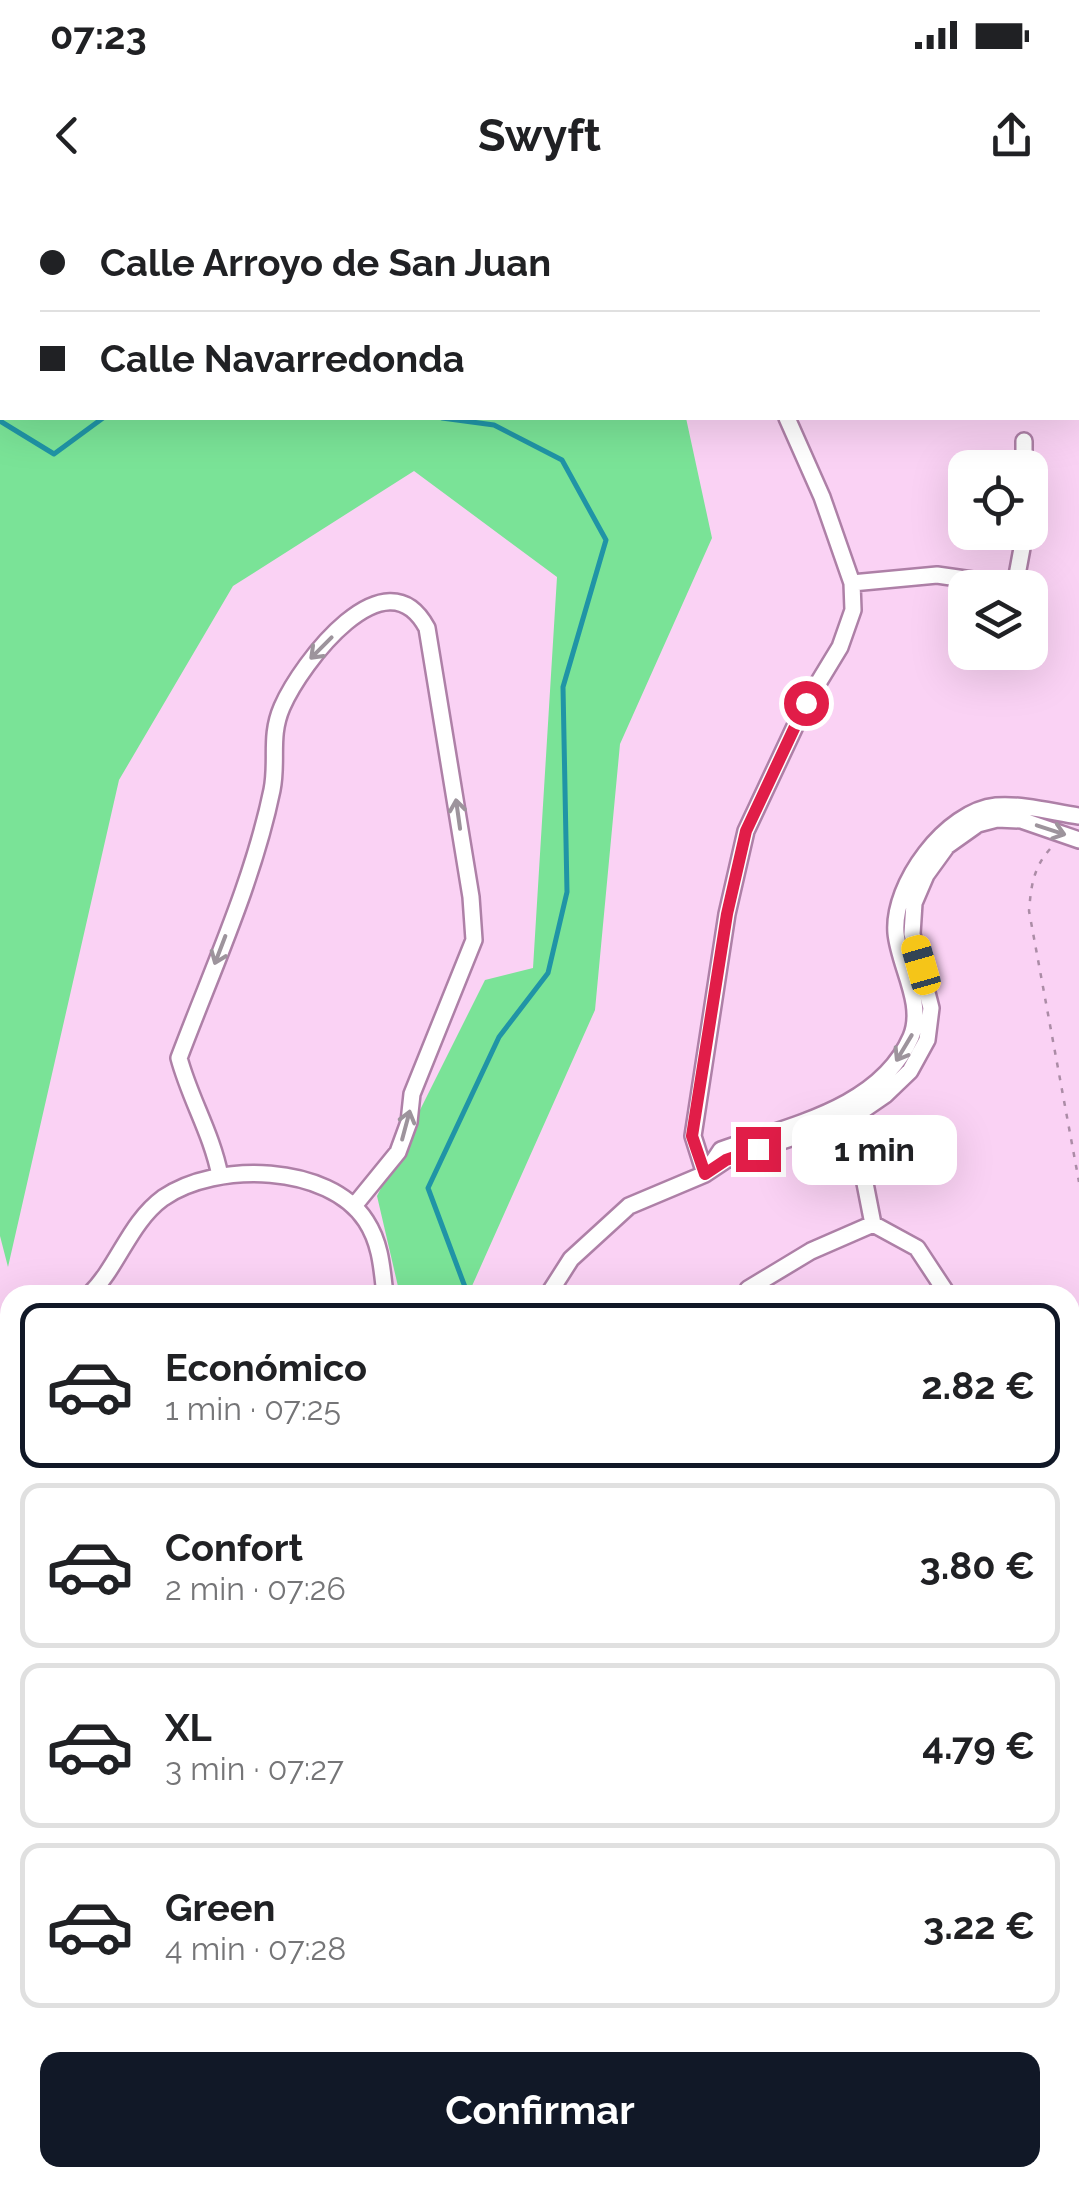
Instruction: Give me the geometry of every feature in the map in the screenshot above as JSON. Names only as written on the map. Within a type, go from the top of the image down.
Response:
[{"type":"street","points":[[705,1174],[692,1136],[727,914],[746,831],[806,703],[840,647],[852,610],[852,584],[822,498],[787,420]]},
{"type":"street","points":[[1024,441],[1024,450]]},
{"type":"street","points":[[852,584],[937,575],[1015,586],[1022,550]]},
{"type":"street","points":[[220,1176],[214,1144],[179,1058],[257,844],[273,786],[273,729],[304,666],[327,642],[360,611],[380,601],[399,600],[412,606],[427,628],[472,897],[474,940],[412,1094],[410,1122],[398,1152],[354,1206]]},
{"type":"street","points":[[850,1110],[897,1060],[912,1034],[914,1006],[896,932],[900,900],[914,867],[938,838],[972,812],[994,806],[1022,806],[1079,816]]},
{"type":"street","points":[[554,1285],[571,1258],[630,1206],[705,1174],[721,1150],[886,1095],[910,1071],[927,1040],[931,1008],[912,934],[914,903],[926,875],[947,846],[978,824],[997,819],[1022,820],[1072,837]]},
{"type":"street","points":[[850,1110],[873,1224],[917,1248],[941,1285]]},
{"type":"street","points":[[109,1285],[135,1228],[161,1200],[189,1184],[220,1176],[297,1178],[338,1192],[354,1206],[373,1234],[384,1285]]},
{"type":"street","points":[[755,1285],[811,1251],[873,1224]]},
{"type":"path","points":[[1072,837],[1038,863],[1030,888],[1029,912],[1079,1182]]},
{"type":"green space","points":[[0,420],[686,420],[712,538],[620,744],[595,1010],[472,1285],[398,1285],[377,1196],[485,980],[533,968],[557,577],[414,471],[233,586],[119,780],[8,1267],[0,1236]]},
{"type":"waterway","points":[[0,421],[54,454],[100,420]]},
{"type":"waterway","points":[[457,420],[494,425],[562,460],[606,540],[563,687],[567,892],[548,973],[499,1037],[428,1188],[464,1285]]},
{"type":"route","points":[[758,1149],[726,1160],[705,1174],[692,1136],[727,914],[746,831],[806,703]]}]
